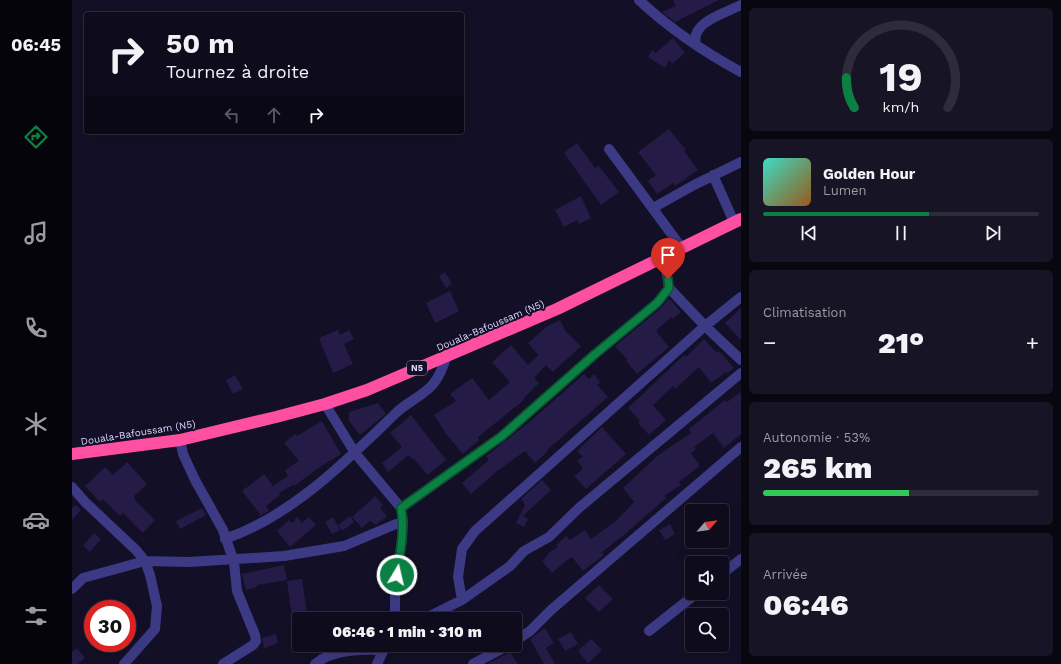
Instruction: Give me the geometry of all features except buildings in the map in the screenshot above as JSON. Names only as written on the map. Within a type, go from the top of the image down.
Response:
[{"type":"highway","name":"Douala-Bafoussam (N5)","points":[[72,454],[180,440],[325,404],[367,390],[557,309],[662,258],[681,247],[738,221]]},
{"type":"street","points":[[639,0],[671,28],[722,62],[741,72]]},
{"type":"street","points":[[696,44],[694,39],[696,33],[706,22],[719,14],[741,5]]},
{"type":"street","points":[[608,149],[681,247]]},
{"type":"street","points":[[653,208],[713,175],[741,162]]},
{"type":"street","points":[[713,175],[738,221]]},
{"type":"street","points":[[662,258],[666,269],[669,288],[705,326],[741,360]]},
{"type":"street","points":[[401,508],[502,436],[594,355],[657,303],[669,288]]},
{"type":"street","points":[[462,600],[458,578],[462,549],[475,530],[705,326],[741,296]]},
{"type":"street","points":[[225,539],[248,530],[280,511],[316,486],[355,453],[399,410],[434,384],[447,355]]},
{"type":"street","points":[[438,612],[462,600],[510,566],[524,551],[549,537],[580,507],[741,373]]},
{"type":"street","points":[[325,404],[355,453],[401,508],[403,521],[394,590],[395,612]]},
{"type":"street","points":[[180,440],[183,454],[195,480],[223,530],[233,559],[237,591],[255,635],[256,641],[253,645],[224,664]]},
{"type":"street","points":[[522,636],[741,447]]},
{"type":"street","points":[[72,487],[85,502],[136,550],[145,561],[150,575],[156,606],[155,629],[124,664]]},
{"type":"street","points":[[72,589],[83,578],[145,561],[189,562],[284,556],[344,546],[403,521]]},
{"type":"street","points":[[729,568],[741,559]]},
{"type":"street","points":[[649,631],[689,600]]},
{"type":"street","points":[[315,664],[325,658],[348,652]]},
{"type":"street","points":[[378,664],[382,652]]},
{"type":"street","points":[[473,664],[496,652]]},
{"type":"route","points":[[397,575],[402,539],[403,521],[401,508],[502,436],[594,355],[657,303],[669,288],[668,279]]}]
